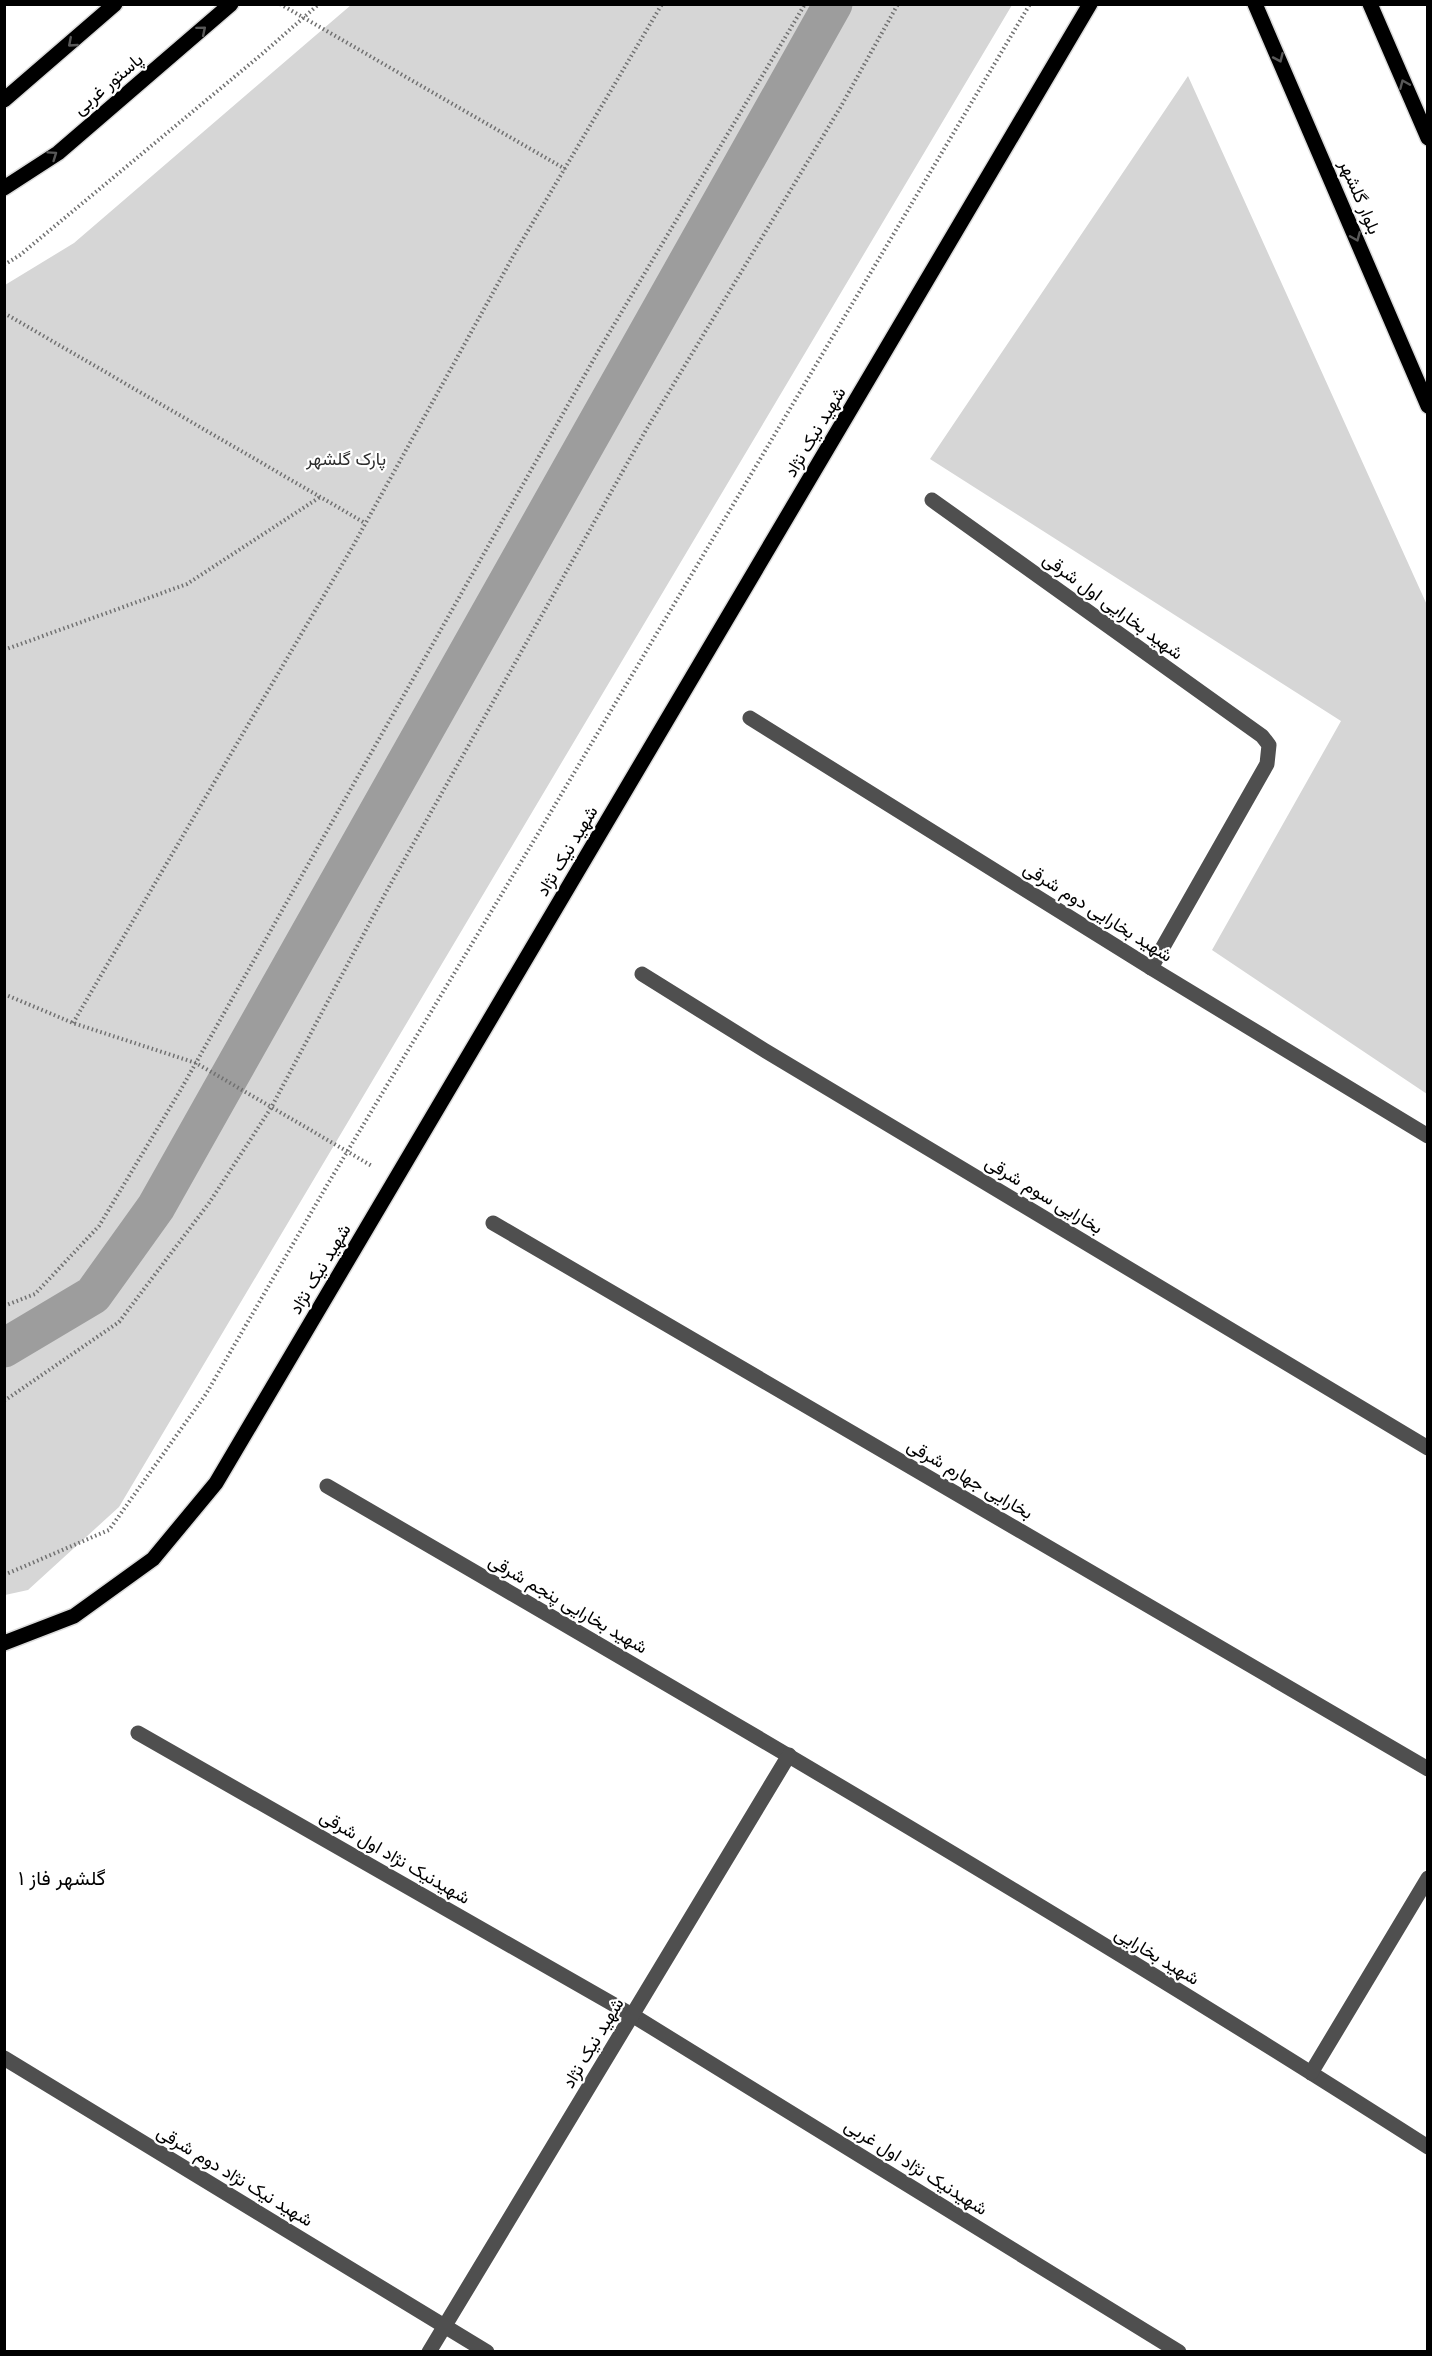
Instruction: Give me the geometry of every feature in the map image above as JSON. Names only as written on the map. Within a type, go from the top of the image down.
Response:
[{"type":"main road","points":[[4,100],[116,4]]},
{"type":"main road","name":"پاستور غربی","points":[[4,188],[58,153],[231,4]]},
{"type":"main road","name":"شهید نیک نژاد","points":[[4,1643],[74,1616],[153,1559],[216,1483],[1090,4]]},
{"type":"main road","name":"بلوار گلشهر","points":[[1255,4],[1428,406]]},
{"type":"main road","points":[[1370,4],[1428,138]]},
{"type":"street","name":"شهید بخارایی اول شرقی","points":[[932,500],[1262,736],[1269,745],[1267,764],[1151,968]]},
{"type":"street","name":"شهید بخارایی دوم شرقی","points":[[750,717],[1151,968],[1428,1136]]},
{"type":"street","name":"بخارایی سوم شرقی","points":[[642,974],[764,1050],[1428,1448]]},
{"type":"street","name":"بخارایی جهارم شرقی","points":[[493,1223],[1428,1769]]},
{"type":"street","name":"شهید بخارایی پنجم شرقی","points":[[327,1486],[789,1755]]},
{"type":"street","name":"شهیدنیک نژاد اول شرقی","points":[[138,1733],[633,2015]]},
{"type":"street","name":"شهید نیک نژاد","points":[[429,2352],[789,1755]]},
{"type":"street","name":"شهید بخارایی","points":[[789,1755],[1311,2073],[1428,2147]]},
{"type":"street","points":[[1311,2073],[1428,1878]]},
{"type":"street","name":"شهیدنیک نژاد اول غربی","points":[[633,2015],[1179,2352]]},
{"type":"street","name":"شهید نیک نژاد دوم شرقی","points":[[4,2058],[487,2352]]},
{"type":"path","points":[[280,4],[565,168]]},
{"type":"path","points":[[4,265],[21,255],[319,4]]},
{"type":"path","points":[[73,1023],[365,523],[516,251],[662,4]]},
{"type":"path","points":[[4,1306],[35,1294],[99,1226],[196,1063],[599,350],[805,4]]},
{"type":"path","points":[[4,1401],[119,1322],[210,1203],[271,1108],[385,894],[646,430],[840,108],[898,4]]},
{"type":"path","points":[[4,1575],[109,1530],[206,1394],[1030,4]]},
{"type":"path","points":[[4,313],[365,523]]},
{"type":"path","points":[[4,650],[187,584],[320,497]]},
{"type":"path","points":[[4,994],[73,1023],[196,1063],[347,1153],[396,1179]]},
{"type":"green space","name":"پارک گلشهر","points":[[351,5],[1012,5],[119,1507],[28,1590],[5,1595],[5,285],[74,243]]},
{"type":"green space","points":[[1188,76],[1427,605],[1427,1094],[1212,950],[1341,721],[930,459]]},
{"type":"waterway","points":[[4,1348],[93,1295],[156,1207],[833,4]]},
{"type":"district","name":"گلشهر فاز ۱","points":[[62,1878]]}]
